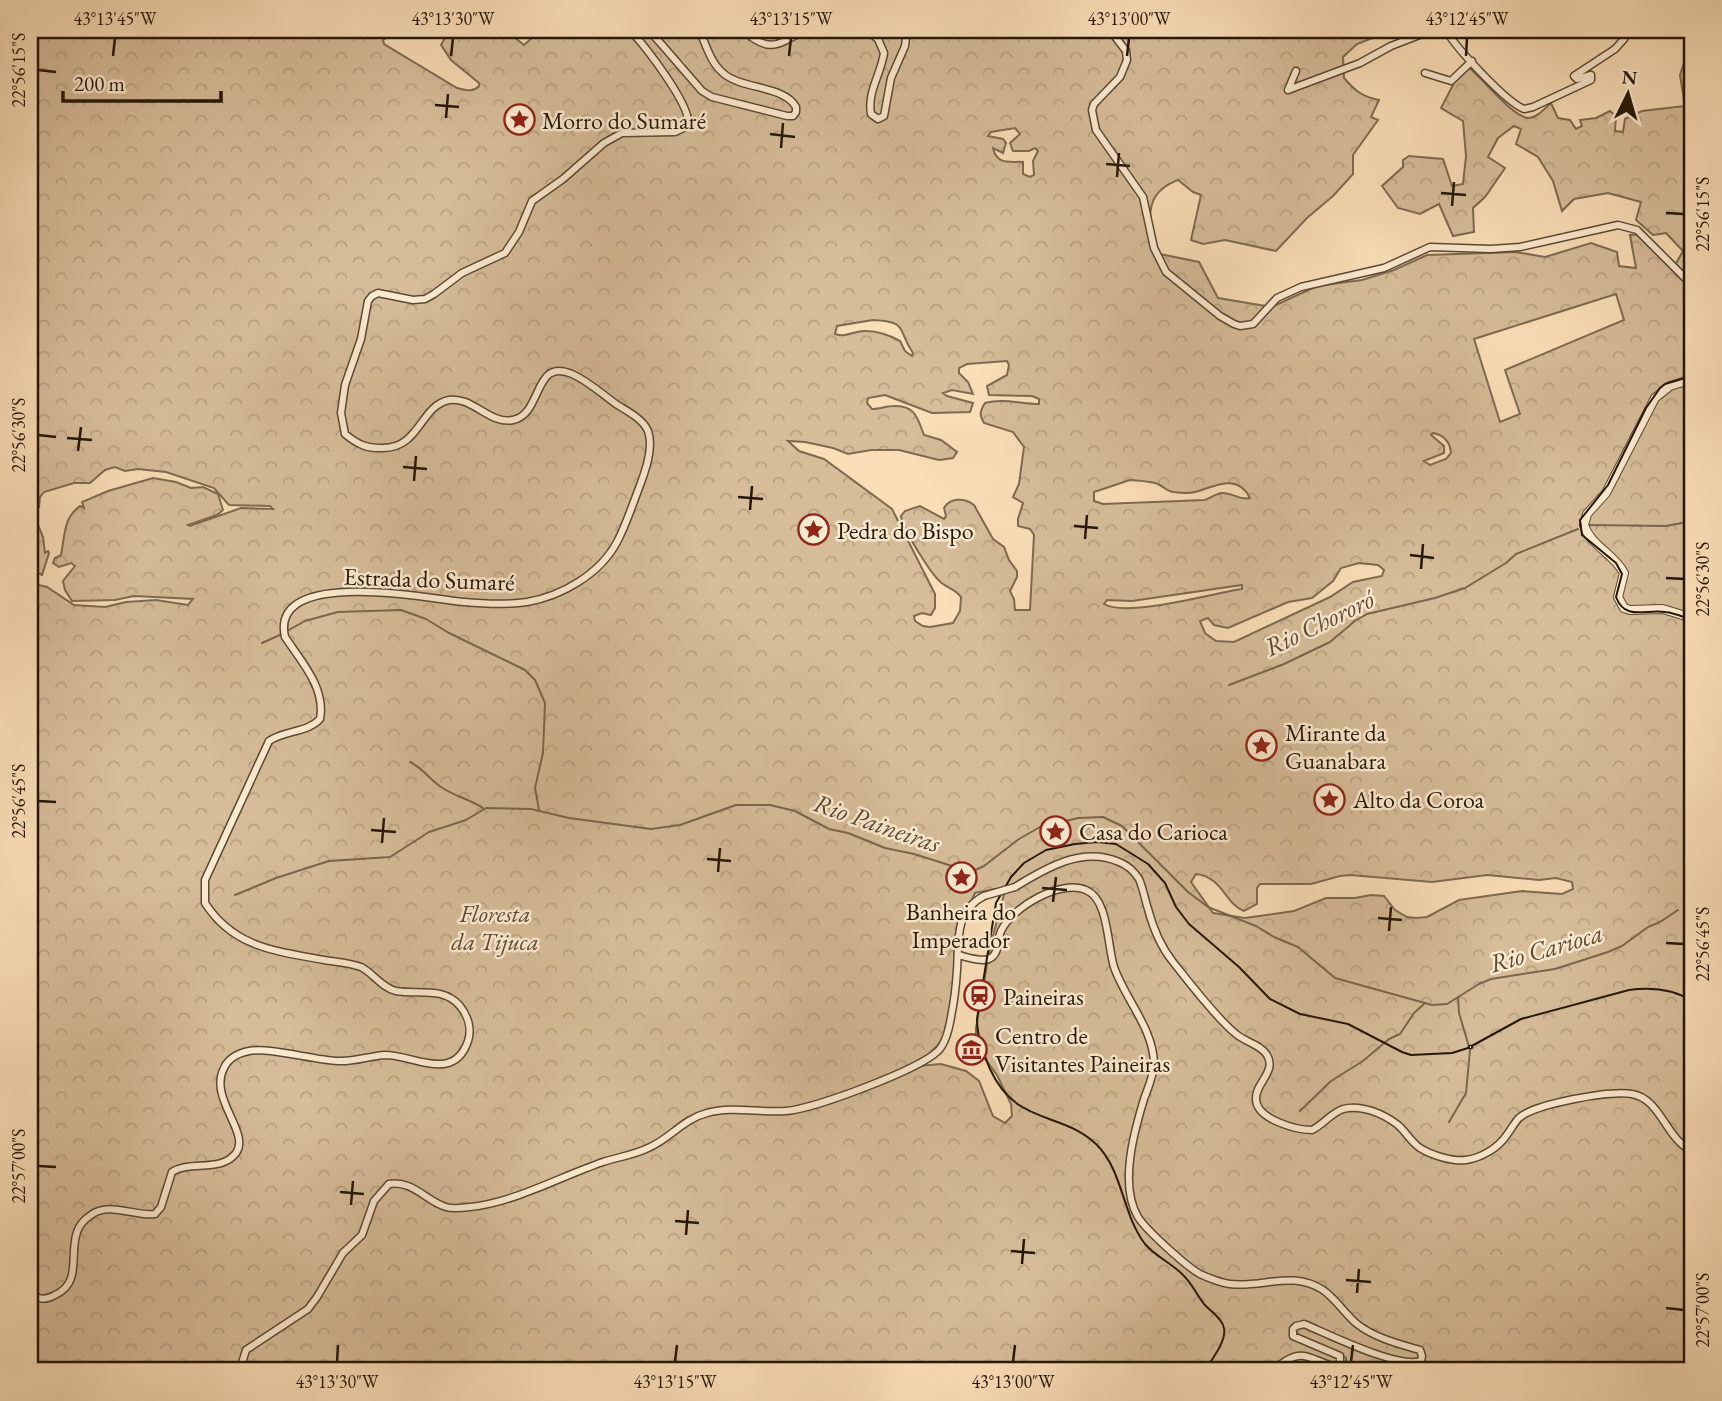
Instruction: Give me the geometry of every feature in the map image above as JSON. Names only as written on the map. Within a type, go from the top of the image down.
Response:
[{"type":"street","name":"Estrada do Sumaré","points":[[30,1293],[41,1299],[67,1288],[71,1282],[76,1235],[91,1215],[107,1210],[155,1214],[161,1207],[172,1172],[186,1167],[211,1165],[234,1155],[238,1150],[237,1134],[219,1092],[221,1073],[231,1058],[250,1050],[342,1061],[390,1056],[436,1065],[457,1059],[464,1051],[470,1032],[468,1019],[452,999],[423,991],[397,991],[360,967],[267,949],[244,940],[224,927],[205,903],[205,880],[269,741],[283,733],[312,726],[321,716],[321,702],[316,684],[283,630],[288,614],[301,602],[316,596],[358,591],[480,603],[529,602],[577,583],[607,559],[618,541],[645,468],[649,443],[647,428],[637,418],[573,374],[556,371],[548,374],[528,411],[512,421],[501,419],[459,400],[449,400],[438,405],[412,437],[393,448],[366,447],[355,442],[345,434],[341,413],[345,385],[362,339],[368,301],[372,296],[378,293],[413,300],[425,299],[463,273],[505,253],[519,232],[532,201],[563,179],[604,143],[622,133],[675,132],[688,126],[690,122],[687,113],[673,89],[644,45],[630,30]]},
{"type":"street","points":[[649,30],[676,59],[692,82],[712,97],[787,117],[796,113],[796,107],[788,97],[724,75],[715,64],[699,30]]},
{"type":"street","points":[[743,30],[753,39],[775,46],[805,30]]},
{"type":"street","points":[[866,30],[878,39],[884,53],[874,81],[870,107],[872,114],[878,119],[884,116],[891,78],[905,46],[907,30]]},
{"type":"street","points":[[1110,30],[1126,51],[1127,60],[1120,77],[1094,104],[1092,110],[1096,130],[1143,197],[1154,248],[1166,272],[1220,316],[1234,324],[1253,324],[1277,298],[1300,287],[1384,268],[1430,247],[1520,247],[1618,225],[1637,230],[1692,285]]},
{"type":"street","points":[[1296,71],[1289,90],[1360,63],[1412,38],[1440,30]]},
{"type":"street","points":[[1446,30],[1452,41],[1513,103],[1528,108],[1591,80],[1591,75],[1577,79],[1574,76],[1615,49],[1624,39],[1625,30]]},
{"type":"street","points":[[1425,73],[1451,81],[1472,61]]},
{"type":"street","points":[[1692,379],[1670,386],[1656,398],[1606,493],[1587,514],[1584,525],[1591,538],[1618,561],[1624,573],[1618,597],[1624,608],[1663,609],[1692,618]]},
{"type":"street","points":[[245,1371],[242,1363],[246,1350],[308,1309],[343,1253],[362,1235],[374,1201],[389,1184],[397,1183],[416,1189],[444,1206],[456,1208],[502,1200],[604,1162],[645,1150],[697,1115],[741,1108],[774,1111],[803,1109],[880,1082],[931,1057],[940,1049],[949,1026],[960,924],[967,909],[975,900],[1015,887],[1055,864],[1087,856],[1113,859],[1133,871],[1140,880],[1156,935],[1171,960],[1236,1035],[1262,1049],[1268,1056],[1270,1067],[1255,1101],[1260,1110],[1272,1119],[1289,1126],[1312,1130],[1341,1110],[1354,1108],[1381,1114],[1399,1126],[1412,1142],[1426,1152],[1465,1160],[1492,1149],[1505,1139],[1517,1119],[1527,1112],[1584,1097],[1618,1092],[1635,1094],[1650,1102],[1671,1135],[1692,1151]]},
{"type":"street","points":[[958,955],[986,960],[991,958],[995,954],[1001,930],[1012,917],[1055,889],[1084,889],[1096,895],[1103,911],[1114,967],[1153,1050],[1154,1068],[1128,1160],[1133,1206],[1148,1230],[1200,1274],[1230,1284],[1296,1279],[1323,1290],[1359,1325],[1385,1340],[1420,1350],[1423,1356],[1417,1363],[1402,1360],[1356,1347],[1299,1324],[1293,1329],[1293,1336],[1340,1356],[1340,1365],[1335,1367],[1304,1355],[1296,1355],[1272,1371]]},
{"type":"green space","name":"Floresta da Tijuca","points":[[30,30],[399,30],[383,40],[384,44],[457,88],[474,90],[479,83],[451,60],[441,45],[446,36],[461,30],[505,30],[524,45],[541,30],[1393,30],[1357,44],[1343,57],[1344,78],[1360,93],[1379,100],[1371,117],[1378,120],[1353,155],[1353,174],[1276,251],[1225,240],[1203,244],[1191,240],[1201,195],[1178,180],[1166,186],[1153,201],[1150,221],[1160,254],[1199,262],[1218,298],[1272,307],[1317,286],[1362,280],[1394,270],[1427,255],[1516,252],[1545,257],[1591,243],[1617,252],[1619,266],[1636,268],[1630,235],[1642,234],[1675,265],[1683,251],[1666,233],[1653,235],[1636,220],[1641,202],[1608,193],[1574,199],[1562,211],[1553,181],[1538,157],[1516,144],[1521,129],[1514,126],[1498,138],[1488,157],[1505,168],[1485,197],[1473,208],[1474,232],[1453,236],[1439,204],[1420,214],[1398,208],[1382,186],[1403,167],[1403,160],[1409,156],[1443,159],[1452,186],[1463,184],[1466,156],[1463,121],[1441,108],[1453,85],[1451,82],[1467,66],[1521,116],[1535,116],[1551,103],[1558,118],[1570,120],[1576,129],[1582,126],[1580,120],[1596,118],[1610,111],[1616,116],[1615,131],[1623,132],[1625,119],[1642,111],[1685,106],[1680,75],[1688,51],[1692,51],[1692,1371],[1378,1371],[1364,1364],[1354,1371],[1346,1371],[1346,1358],[1340,1354],[1337,1364],[1312,1361],[1315,1371],[30,1371],[30,583],[47,587],[74,605],[105,607],[156,600],[188,605],[193,599],[134,596],[115,600],[72,601],[63,581],[75,566],[71,563],[59,567],[53,563],[55,558],[61,555],[70,516],[80,506],[84,508],[82,502],[153,478],[191,488],[203,487],[218,494],[223,510],[217,515],[188,525],[190,526],[241,508],[273,509],[270,506],[229,505],[214,488],[166,472],[138,469],[125,471],[115,467],[105,470],[90,483],[74,483],[44,492],[40,497],[39,507],[30,507]],"holes":[[[1015,128],[1020,134],[1010,143],[1013,151],[1029,151],[1035,148],[1038,151],[1033,161],[1034,175],[1030,177],[1023,174],[1023,162],[998,158],[993,148],[1003,153],[1006,143],[1003,139],[988,136],[991,132]],[[1616,294],[1624,320],[1505,370],[1520,414],[1500,422],[1474,339]],[[873,320],[885,321],[900,328],[913,353],[912,356],[905,351],[900,341],[879,333],[863,331],[835,334],[837,326]],[[1007,361],[1007,375],[987,386],[989,395],[1032,396],[1039,399],[1039,404],[1005,401],[985,403],[981,413],[984,423],[1013,432],[1024,447],[1019,484],[1013,497],[1023,503],[1018,526],[1030,529],[1034,535],[1030,610],[1015,610],[1010,591],[1017,571],[1004,547],[993,539],[974,505],[954,500],[944,508],[944,519],[920,506],[905,511],[901,516],[925,563],[938,580],[961,597],[960,611],[953,623],[930,627],[915,621],[914,616],[922,613],[931,615],[935,608],[935,594],[892,509],[824,459],[799,451],[788,441],[833,448],[848,454],[871,450],[899,450],[939,460],[953,458],[957,452],[941,440],[924,435],[912,411],[901,406],[872,409],[867,403],[868,398],[885,395],[932,413],[970,412],[973,403],[943,393],[952,390],[973,394],[968,382],[959,373],[959,368],[967,364]],[[1433,433],[1446,440],[1451,453],[1446,459],[1430,465],[1424,461],[1444,453],[1444,446],[1431,435]],[[1130,480],[1155,483],[1171,491],[1184,493],[1232,483],[1239,485],[1250,498],[1221,493],[1205,500],[1103,504],[1094,501],[1094,492]],[[1359,563],[1378,565],[1384,570],[1382,576],[1353,582],[1330,597],[1234,642],[1216,641],[1205,633],[1200,621],[1208,618],[1214,625],[1228,628],[1288,602],[1312,598],[1333,581],[1341,568]],[[1242,585],[1242,589],[1150,606],[1115,608],[1104,604],[1107,600],[1132,601]],[[1196,874],[1212,880],[1232,903],[1244,911],[1257,904],[1257,888],[1260,884],[1311,884],[1350,875],[1432,882],[1487,875],[1539,880],[1556,878],[1572,882],[1573,889],[1562,894],[1522,891],[1459,900],[1427,917],[1416,918],[1407,917],[1395,910],[1384,896],[1371,895],[1326,898],[1294,911],[1245,918],[1213,913],[1191,882]],[[1006,887],[990,947],[976,1028],[979,1051],[997,1075],[1011,1104],[1012,1116],[1005,1123],[993,1116],[979,1081],[966,1071],[941,1064],[917,1066],[940,1043],[950,1024],[964,917],[975,893]]]},
{"type":"green space","points":[[30,512],[33,513],[43,537],[45,553],[49,553],[42,575],[30,569]]},
{"type":"waterway","name":"Rio Chororó","points":[[1589,525],[1666,526],[1692,521]]},
{"type":"waterway","name":"Rio Chororó","points":[[1229,685],[1284,664],[1330,642],[1367,614],[1465,588],[1516,554],[1578,529]]},
{"type":"waterway","points":[[287,631],[305,621],[338,612],[401,610],[426,619],[525,670],[535,680],[545,703],[543,753],[535,788],[539,810]]},
{"type":"waterway","points":[[262,643],[282,634]]},
{"type":"waterway","points":[[410,762],[441,787],[483,808]]},
{"type":"waterway","name":"Rio Paineiras","points":[[235,895],[329,861],[390,857],[429,832],[466,820],[486,808],[531,809],[569,818],[651,829],[680,825],[736,805],[770,805],[795,811],[829,829],[848,833],[885,848],[971,872],[1040,827],[1078,818],[1103,817],[1122,826],[1188,892],[1208,907],[1256,926],[1298,947],[1335,978],[1432,1005],[1447,1004],[1491,979],[1555,969],[1608,952],[1678,910]]},
{"type":"waterway","points":[[1449,1122],[1466,1093],[1470,1050],[1459,1013],[1458,997]]},
{"type":"waterway","points":[[1300,1111],[1331,1081],[1400,1034],[1414,1013],[1424,1004]]},
{"type":"tram line","points":[[1692,376],[1660,388],[1646,408],[1608,485],[1580,520],[1582,535],[1616,563],[1622,574],[1616,597],[1625,609],[1630,612],[1658,611],[1692,620]]},
{"type":"tram line","points":[[1205,1371],[1223,1339],[1224,1328],[1221,1321],[1204,1304],[1185,1277],[1145,1244],[1131,1219],[1112,1166],[1096,1144],[1082,1133],[1025,1109],[1012,1100],[990,1069],[983,1050],[977,1019],[996,903],[1011,877],[1024,863],[1046,850],[1075,844],[1116,844],[1148,864],[1165,883],[1176,907],[1189,924],[1239,967],[1270,999],[1300,1014],[1348,1024],[1411,1055],[1452,1053],[1468,1048],[1521,1019],[1629,990],[1662,990],[1692,1001]]},
{"type":"place","name":"Morro do Sumaré","points":[[519,120]]},
{"type":"place","name":"Pedra do Bispo","points":[[814,530]]},
{"type":"place","name":"Mirante da Guanabara","points":[[1262,746]]},
{"type":"place","name":"Alto da Coroa","points":[[1330,799]]},
{"type":"place","name":"Casa do Carioca","points":[[1056,831]]},
{"type":"place","name":"Banheira do Imperador","points":[[961,877]]},
{"type":"place","name":"Paineiras","points":[[980,996]]},
{"type":"place","name":"Centro de Visitantes Paineiras","points":[[972,1049]]},
{"type":"water label","name":"Rio Carioca","points":[[1546,948]]}]
